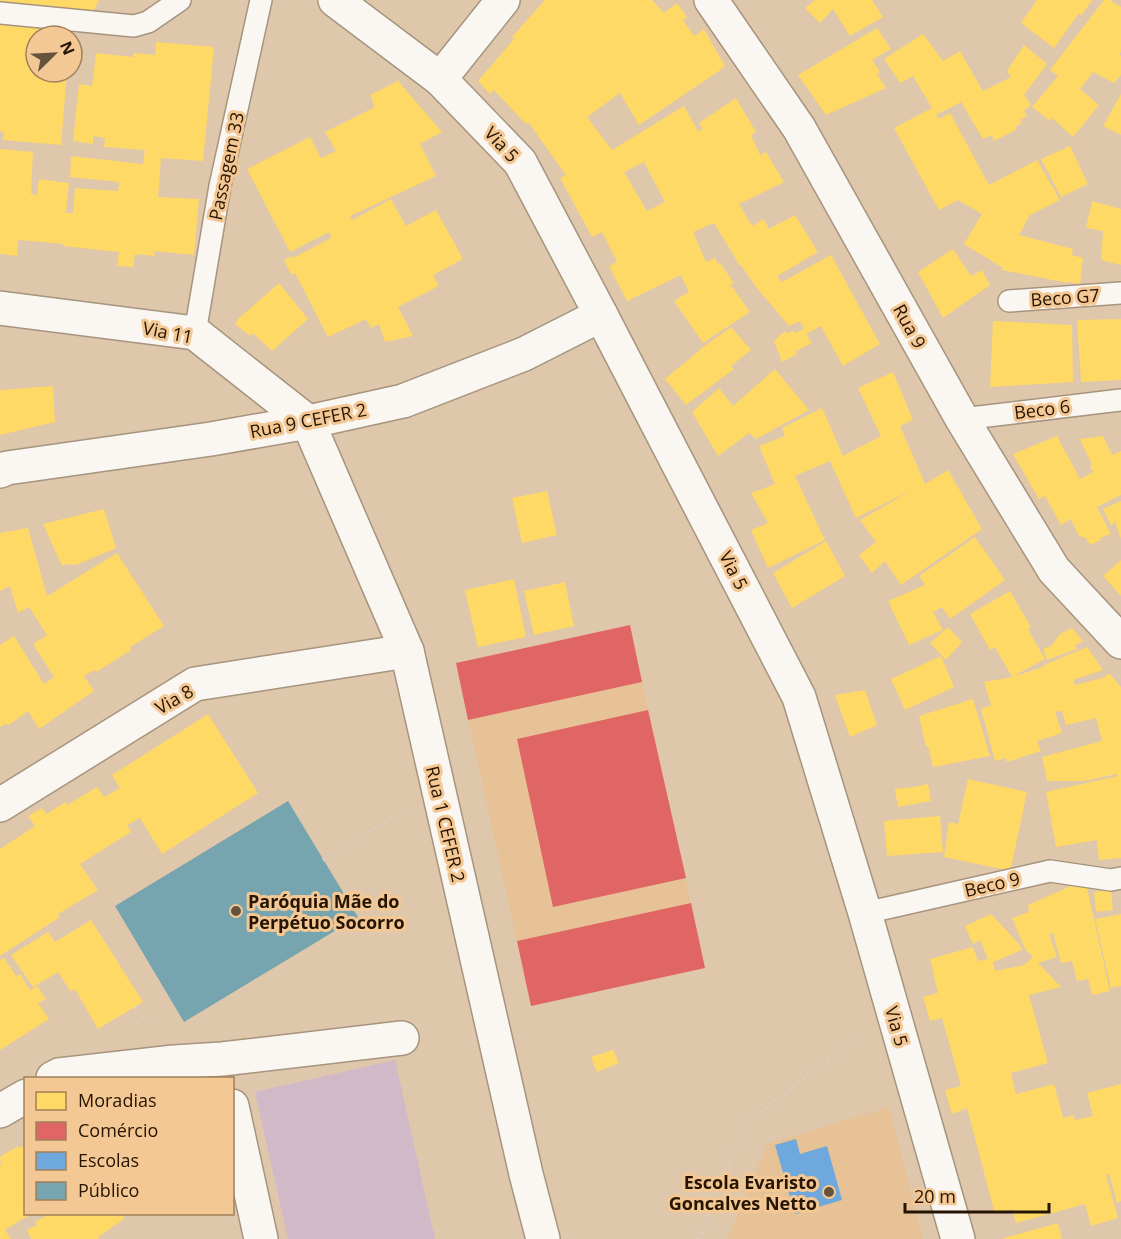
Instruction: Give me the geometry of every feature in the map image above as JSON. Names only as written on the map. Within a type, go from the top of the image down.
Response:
[{"type":"street","name":"Via 5","points":[[335,0],[440,79],[520,162],[800,697],[865,913],[958,1239]]},
{"type":"street","points":[[440,79],[503,0]]},
{"type":"street","name":"Rua 9","points":[[711,0],[799,128],[962,419],[1054,570],[1121,642]]},
{"type":"street","name":"Via 11","points":[[0,308],[195,333],[308,422]]},
{"type":"street","name":"Rua 9 CEFER 2","points":[[0,471],[211,439],[308,422],[403,401],[524,354],[601,315]]},
{"type":"street","name":"Rua 1 CEFER 2","points":[[308,422],[407,651],[526,1174],[543,1239]]},
{"type":"street","name":"Via 8","points":[[0,805],[195,684],[407,651]]},
{"type":"street","points":[[55,1077],[174,1062],[224,1069],[402,1038]]},
{"type":"street","points":[[0,1111],[24,1097]]},
{"type":"street","points":[[234,1115],[261,1239]]},
{"type":"lane","points":[[0,14],[134,26],[148,22],[180,0]]},
{"type":"lane","name":"Passagem 33","points":[[195,333],[220,186],[261,0]]},
{"type":"lane","name":"Beco G7","points":[[1009,301],[1121,293]]},
{"type":"lane","name":"Beco 6","points":[[962,419],[1121,400]]},
{"type":"lane","name":"Beco 9","points":[[865,913],[1050,871],[1111,880],[1121,878]]},
{"type":"path","points":[[323,860],[392,818],[410,813]]},
{"type":"path","points":[[698,1239],[745,1124],[892,1010]]},
{"type":"shaded area","points":[[630,625],[705,968],[531,1006],[456,663]]},
{"type":"shaded area","points":[[395,1060],[435,1239],[288,1239],[255,1092]]},
{"type":"shaded area","name":"Escola Evaristo Goncalves Netto","points":[[889,1107],[923,1239],[727,1239],[767,1144]]},
{"type":"building: Moradias","points":[[0,0],[99,0],[92,13],[0,5]]},
{"type":"building: Moradias","points":[[545,0],[652,0],[664,13],[677,3],[687,17],[683,20],[694,36],[704,29],[725,66],[639,125],[620,93],[587,117],[612,150],[684,106],[698,131],[703,129],[699,123],[736,98],[756,132],[751,135],[760,155],[766,152],[784,182],[739,204],[752,226],[764,219],[769,229],[795,215],[818,252],[777,276],[782,282],[831,255],[880,344],[843,366],[821,326],[806,334],[812,343],[796,351],[797,354],[782,362],[774,341],[785,331],[787,334],[793,330],[795,333],[804,329],[800,321],[789,326],[740,266],[714,223],[693,232],[706,262],[715,258],[718,264],[720,263],[734,283],[730,284],[750,312],[703,343],[674,301],[689,292],[681,275],[627,301],[609,266],[617,262],[602,232],[592,237],[560,178],[566,175],[528,122],[526,124],[494,90],[490,94],[478,81],[514,39],[512,37]],"holes":[[[644,162],[665,202],[647,211],[624,172]]]},
{"type":"building: Moradias","points":[[815,0],[872,0],[883,17],[850,36],[833,9],[820,23],[805,8]]},
{"type":"building: Moradias","points":[[1037,0],[1092,0],[1081,16],[1079,13],[1054,48],[1021,23]]},
{"type":"building: Moradias","points":[[1104,0],[1110,0],[1121,7],[1121,52],[1119,54],[1121,56],[1121,75],[1114,83],[1093,72],[1080,89],[1099,105],[1073,137],[1052,118],[1050,121],[1032,107],[1058,76],[1050,70]]},
{"type":"building: Moradias","points":[[0,24],[24,26],[24,84],[66,84],[61,145],[3,140],[4,132],[0,131]]},
{"type":"building: Moradias","points":[[877,28],[891,49],[872,60],[886,88],[826,115],[798,75]]},
{"type":"building: Moradias","points":[[923,34],[943,61],[960,51],[983,91],[1011,77],[1007,71],[1024,45],[1047,64],[1024,95],[1031,105],[1024,110],[1027,116],[1020,120],[1022,123],[1015,127],[1016,130],[994,141],[992,135],[983,139],[961,102],[936,115],[939,119],[950,113],[989,185],[1037,160],[1060,200],[1030,215],[1019,235],[1073,249],[1072,255],[1083,258],[1080,284],[1002,270],[1003,268],[964,244],[982,214],[958,200],[939,210],[894,128],[932,108],[913,76],[900,83],[884,59]]},
{"type":"building: Moradias","points":[[156,42],[214,47],[203,161],[161,158],[158,197],[199,199],[194,255],[154,251],[155,256],[135,254],[133,267],[117,266],[119,252],[18,240],[17,256],[0,254],[0,149],[33,152],[31,194],[37,195],[39,179],[69,183],[66,213],[73,213],[75,188],[118,191],[119,182],[70,177],[71,156],[143,164],[145,150],[104,147],[105,138],[93,136],[93,144],[73,141],[79,84],[92,86],[96,53],[133,57],[133,53],[155,55]]},
{"type":"building: Moradias","points":[[398,81],[442,132],[420,144],[436,176],[350,216],[352,220],[391,199],[406,226],[436,210],[463,259],[433,275],[439,286],[398,307],[413,336],[385,342],[379,324],[371,328],[366,319],[328,337],[295,273],[291,275],[284,260],[292,256],[293,258],[331,238],[329,232],[290,252],[247,169],[310,137],[321,158],[336,151],[325,132],[375,107],[370,95]]},
{"type":"building: Moradias","points":[[1121,94],[1121,135],[1103,126]]},
{"type":"building: Moradias","points":[[1070,146],[1088,184],[1061,197],[1041,159]]},
{"type":"building: Moradias","points":[[1092,201],[1121,209],[1121,265],[1101,260],[1103,231],[1086,228]]},
{"type":"building: Moradias","points":[[953,249],[971,276],[982,270],[990,285],[943,318],[918,272]]},
{"type":"building: Moradias","points":[[279,283],[308,319],[272,351],[253,333],[250,336],[235,324]]},
{"type":"building: Moradias","points":[[1121,319],[1121,380],[1081,382],[1077,320]]},
{"type":"building: Moradias","points":[[993,321],[1072,325],[1073,382],[990,387]]},
{"type":"building: Moradias","points":[[731,327],[751,350],[731,366],[734,369],[686,405],[665,379]]},
{"type":"building: Moradias","points":[[775,369],[809,410],[756,439],[749,433],[718,456],[692,412],[719,388],[733,406]]},
{"type":"building: Moradias","points":[[893,372],[913,420],[900,426],[925,484],[948,470],[982,529],[901,585],[885,561],[872,573],[859,555],[876,542],[860,520],[914,489],[856,518],[830,461],[795,476],[825,540],[768,568],[751,530],[768,523],[751,493],[775,484],[759,446],[785,436],[782,428],[822,408],[843,456],[881,436],[858,388]]},
{"type":"building: Moradias","points":[[53,386],[55,422],[0,435],[0,390]]},
{"type":"building: Moradias","points":[[1057,436],[1080,479],[1093,472],[1080,439],[1103,436],[1112,455],[1121,451],[1121,495],[1097,507],[1111,534],[1090,545],[1086,538],[1079,536],[1071,519],[1061,525],[1045,496],[1039,499],[1013,454]]},
{"type":"building: Moradias","points":[[547,491],[557,535],[522,543],[512,498]]},
{"type":"building: Moradias","points":[[1121,501],[1121,539],[1115,522],[1111,525],[1103,509]]},
{"type":"building: Moradias","points":[[104,509],[116,548],[76,565],[62,566],[43,524]]},
{"type":"building: Moradias","points":[[28,528],[47,596],[117,553],[164,626],[130,647],[131,650],[114,661],[84,676],[94,691],[39,729],[28,711],[9,725],[5,724],[0,727],[0,645],[14,636],[44,684],[54,677],[33,644],[47,635],[29,607],[18,613],[10,586],[0,591],[0,533]]},
{"type":"building: Moradias","points":[[975,537],[1005,580],[950,619],[942,607],[933,612],[943,630],[909,645],[888,601],[925,585],[919,576]]},
{"type":"building: Moradias","points":[[826,541],[845,576],[792,608],[773,573]]},
{"type":"building: Moradias","points":[[1121,560],[1121,596],[1103,576]]},
{"type":"building: Moradias","points":[[514,579],[526,637],[478,647],[465,590]]},
{"type":"building: Moradias","points":[[565,582],[574,626],[534,635],[524,591]]},
{"type":"building: Moradias","points":[[1010,591],[1031,627],[1028,629],[1045,659],[1012,677],[995,647],[990,650],[970,614]]},
{"type":"building: Moradias","points":[[948,627],[962,642],[946,660],[930,643]]},
{"type":"building: Moradias","points":[[1072,628],[1083,641],[1075,645],[1077,649],[1047,660],[1043,649],[1051,646],[1060,634]]},
{"type":"building: Moradias","points":[[1087,647],[1103,670],[1073,680],[1075,685],[1110,674],[1121,687],[1121,858],[1099,860],[1097,840],[1056,847],[1046,792],[1118,776],[1117,774],[1084,781],[1047,781],[1042,757],[1102,741],[1096,718],[1066,725],[1062,711],[1055,712],[1062,733],[1037,741],[1041,751],[1007,762],[1005,758],[995,761],[981,709],[991,705],[984,682],[1012,677],[1045,666]]},
{"type":"building: Moradias","points":[[941,656],[954,687],[905,710],[891,679]]},
{"type":"building: Moradias","points":[[865,690],[877,725],[850,737],[835,695]]},
{"type":"building: Moradias","points":[[973,699],[990,756],[933,767],[919,716]]},
{"type":"building: Moradias","points":[[208,714],[258,793],[162,854],[140,818],[127,825],[131,832],[80,864],[98,890],[58,914],[60,917],[0,956],[0,849],[35,826],[28,816],[42,808],[47,814],[65,802],[67,805],[97,787],[104,797],[120,788],[112,775]]},
{"type":"building: Moradias","points":[[968,779],[1027,792],[1011,868],[1006,870],[944,857],[949,822],[958,824]]},
{"type":"building: Moradias","points":[[928,784],[931,801],[898,807],[895,789]]},
{"type":"building: Moradias","points":[[940,816],[943,852],[887,856],[884,821]]},
{"type":"building: Moradias","points":[[1071,886],[1087,888],[1110,991],[1092,995],[1088,979],[1077,981],[1072,961],[1061,963],[1053,933],[1049,934],[1057,957],[1038,963],[1061,987],[1029,995],[1048,1063],[1011,1073],[1016,1094],[1054,1084],[1063,1118],[1073,1115],[1075,1120],[1093,1116],[1087,1093],[1121,1084],[1121,1201],[1117,1203],[1109,1174],[1106,1175],[1118,1218],[1091,1226],[1085,1204],[1016,1223],[1012,1209],[995,1214],[967,1108],[952,1114],[945,1090],[961,1086],[942,1018],[930,1021],[923,997],[938,993],[930,959],[973,947],[978,961],[988,959],[980,940],[973,944],[965,926],[991,914],[1022,950],[993,962],[995,971],[1024,965],[1033,957],[1025,949],[1012,918],[1029,912],[1028,905]]},
{"type":"building: Moradias","points":[[1111,890],[1113,910],[1096,912],[1094,892]]},
{"type":"building: Moradias","points":[[1121,914],[1121,986],[1111,988],[1095,919]]},
{"type":"building: Moradias","points":[[91,920],[143,1002],[98,1029],[75,989],[71,992],[58,972],[33,987],[11,955],[48,932],[55,942]]},
{"type":"building: Moradias","points":[[4,958],[16,976],[20,974],[30,990],[37,986],[46,999],[38,1003],[49,1019],[0,1050],[0,960]]},
{"type":"building: Moradias","points":[[613,1050],[619,1063],[597,1072],[591,1057]]},
{"type":"building: Moradias","points":[[18,1146],[19,1148],[24,1146],[24,1215],[29,1215],[5,1230],[11,1239],[0,1239],[0,1157]]},
{"type":"building: Moradias","points":[[48,1215],[123,1215],[124,1219],[98,1237],[99,1239],[31,1239],[27,1230],[37,1225],[35,1222]]},
{"type":"building: Moradias","points":[[1058,1223],[1062,1239],[1004,1239],[1004,1238]]},
{"type":"building: Comércio","points":[[630,625],[642,682],[468,720],[456,663]]},
{"type":"building: Comércio","points":[[648,710],[686,878],[553,907],[517,739]]},
{"type":"building: Comércio","points":[[691,903],[705,968],[531,1006],[517,941]]},
{"type":"building: Escolas","points":[[796,1139],[800,1154],[827,1146],[842,1200],[795,1214],[775,1145]]},
{"type":"building: Público","name":"Paróquia Mãe do Perpétuo Socorro","points":[[288,801],[358,917],[184,1022],[115,906]]},
{"type":"place","name":"Paróquia Mãe do Perpétuo Socorro","points":[[236,911]]},
{"type":"place","name":"Escola Evaristo Goncalves Netto","points":[[829,1192]]}]
